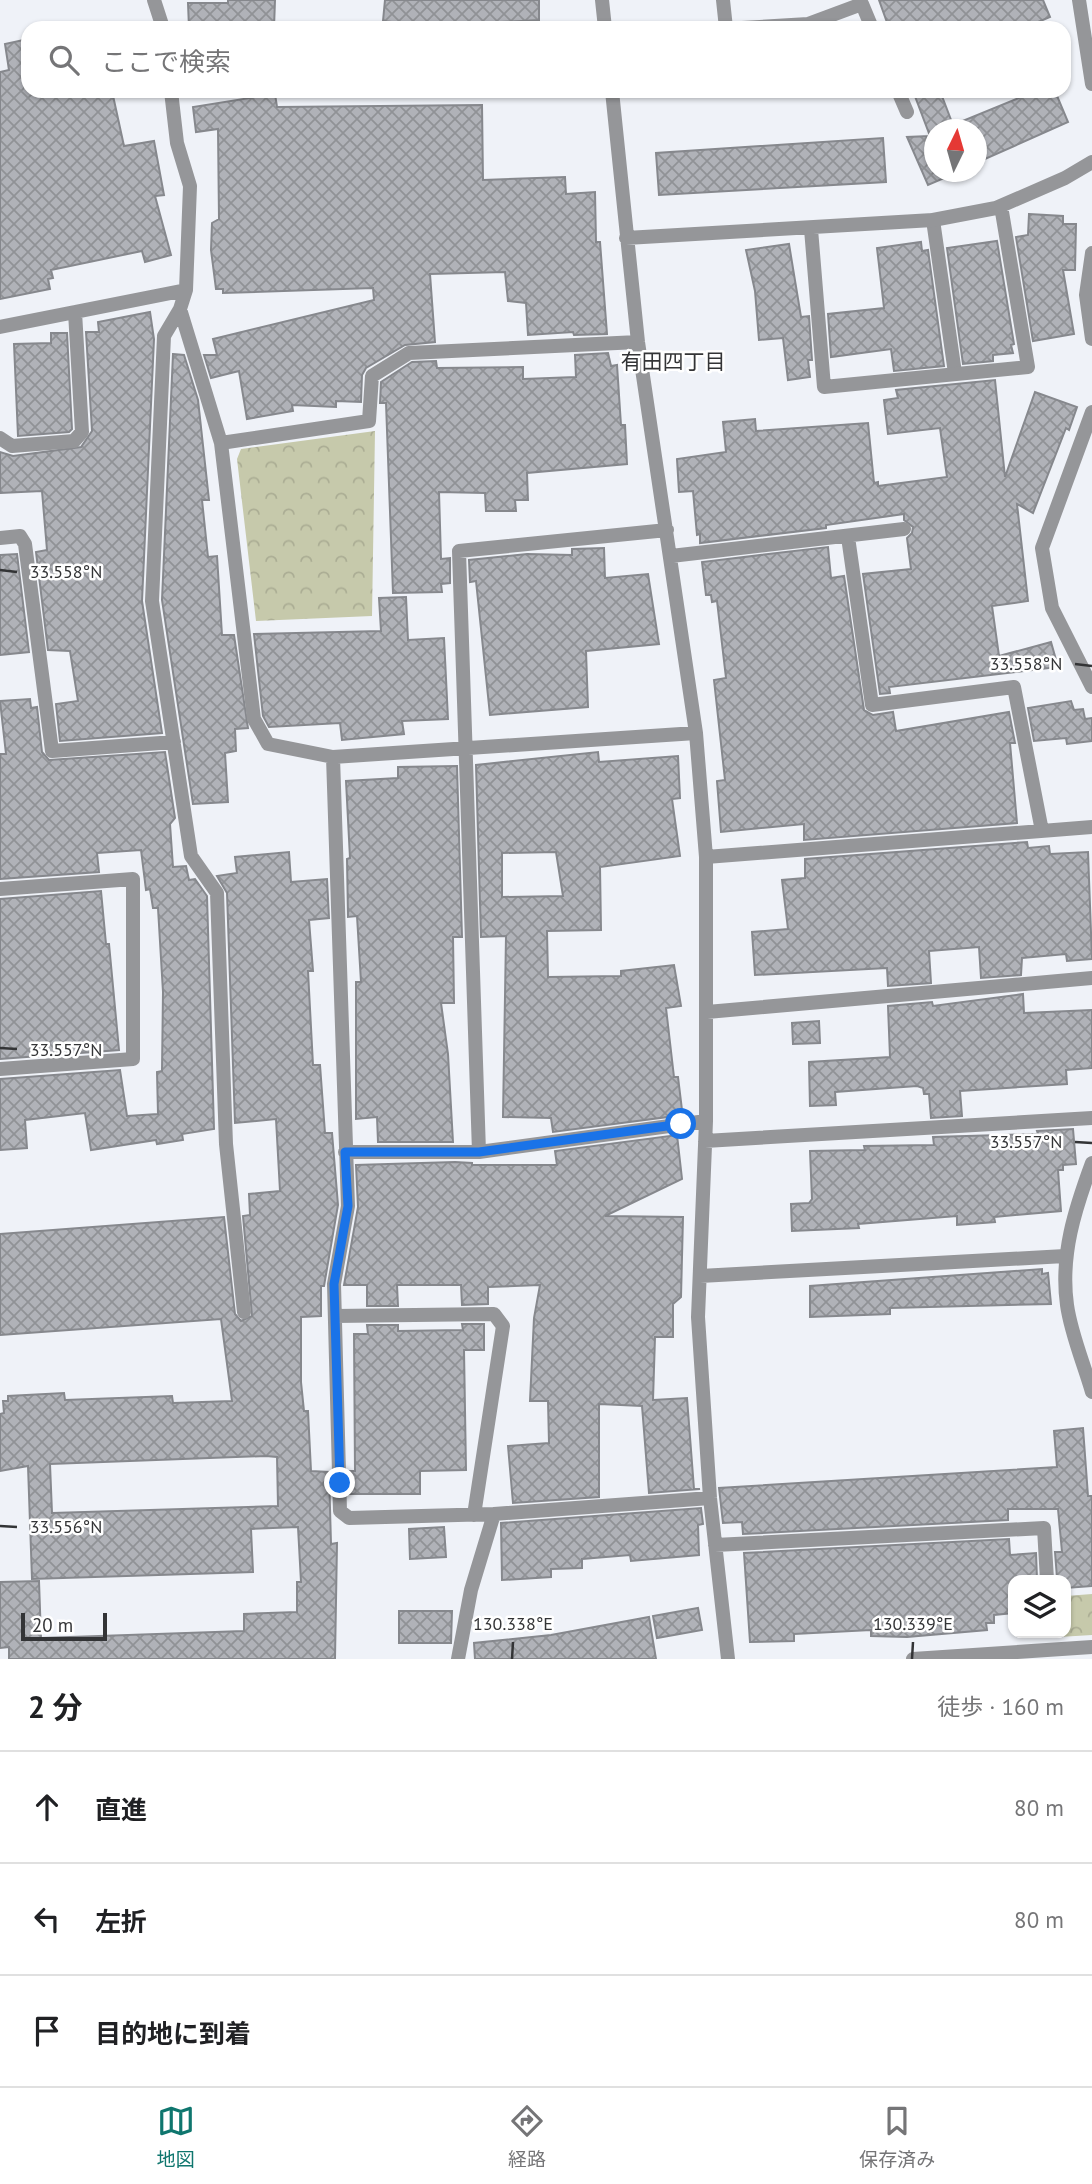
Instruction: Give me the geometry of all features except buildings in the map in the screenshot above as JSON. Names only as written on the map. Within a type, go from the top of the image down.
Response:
[{"type":"street","points":[[154,0],[161,21]]},
{"type":"street","points":[[602,0],[605,21]]},
{"type":"street","points":[[723,0],[725,21]]},
{"type":"street","points":[[1079,0],[1092,83]]},
{"type":"street","points":[[816,21],[862,4],[869,21]]},
{"type":"street","points":[[172,98],[177,143],[190,186],[186,290],[180,309],[164,336],[152,601],[191,856],[216,894],[226,1144],[244,1312]]},
{"type":"street","points":[[613,98],[638,342],[696,733],[706,857],[706,1121],[698,1317],[710,1498],[728,1659]]},
{"type":"street","points":[[901,98],[907,112]]},
{"type":"street","points":[[626,237],[811,229],[933,220],[1001,206],[1092,162]]},
{"type":"street","points":[[811,229],[824,387],[1028,367],[1001,206]]},
{"type":"street","points":[[933,220],[955,373]]},
{"type":"street","points":[[1092,253],[1086,295],[1092,339]]},
{"type":"street","points":[[0,327],[186,290]]},
{"type":"street","points":[[180,309],[221,443],[254,719],[268,744],[333,757],[696,733]]},
{"type":"street","points":[[0,438],[12,446],[75,441],[82,432],[75,312]]},
{"type":"street","points":[[221,443],[369,421],[372,376],[409,353],[638,342]]},
{"type":"street","points":[[1092,412],[1042,548],[1052,608],[1092,687]]},
{"type":"street","points":[[671,556],[904,529]]},
{"type":"street","points":[[479,1152],[459,551],[667,530]]},
{"type":"street","points":[[0,538],[20,536],[25,544],[52,751],[174,742]]},
{"type":"street","points":[[848,537],[872,705],[1014,687],[1042,831]]},
{"type":"street","points":[[333,757],[348,1206],[334,1284],[341,1511],[349,1518],[474,1515],[710,1498]]},
{"type":"street","points":[[706,857],[1092,827]]},
{"type":"street","points":[[0,889],[133,879],[133,1059],[0,1069]]},
{"type":"street","points":[[706,1012],[1092,978]]},
{"type":"street","points":[[705,1141],[1092,1118]]},
{"type":"street","points":[[345,1152],[479,1152],[706,1121]]},
{"type":"street","points":[[1092,1163],[1072,1220],[1065,1256],[1067,1305],[1092,1392]]},
{"type":"street","points":[[700,1276],[1065,1256]]},
{"type":"street","points":[[335,1316],[494,1314],[503,1326],[474,1515]]},
{"type":"street","points":[[458,1659],[471,1590],[494,1514]]},
{"type":"street","points":[[715,1545],[1044,1528],[1047,1575]]},
{"type":"street","points":[[1050,1638],[1051,1648]]},
{"type":"street","points":[[913,1659],[1092,1647]]},
{"type":"green space","points":[[375,431],[372,616],[256,621],[237,459],[241,449]]},
{"type":"green space","points":[[1092,1594],[1092,1635],[1071,1636],[1071,1596]]},
{"type":"district","name":"有田四丁目","points":[[673,362]]},
{"type":"route","points":[[340,1483],[334,1284],[348,1206],[345,1152],[479,1152],[681,1124]]}]
